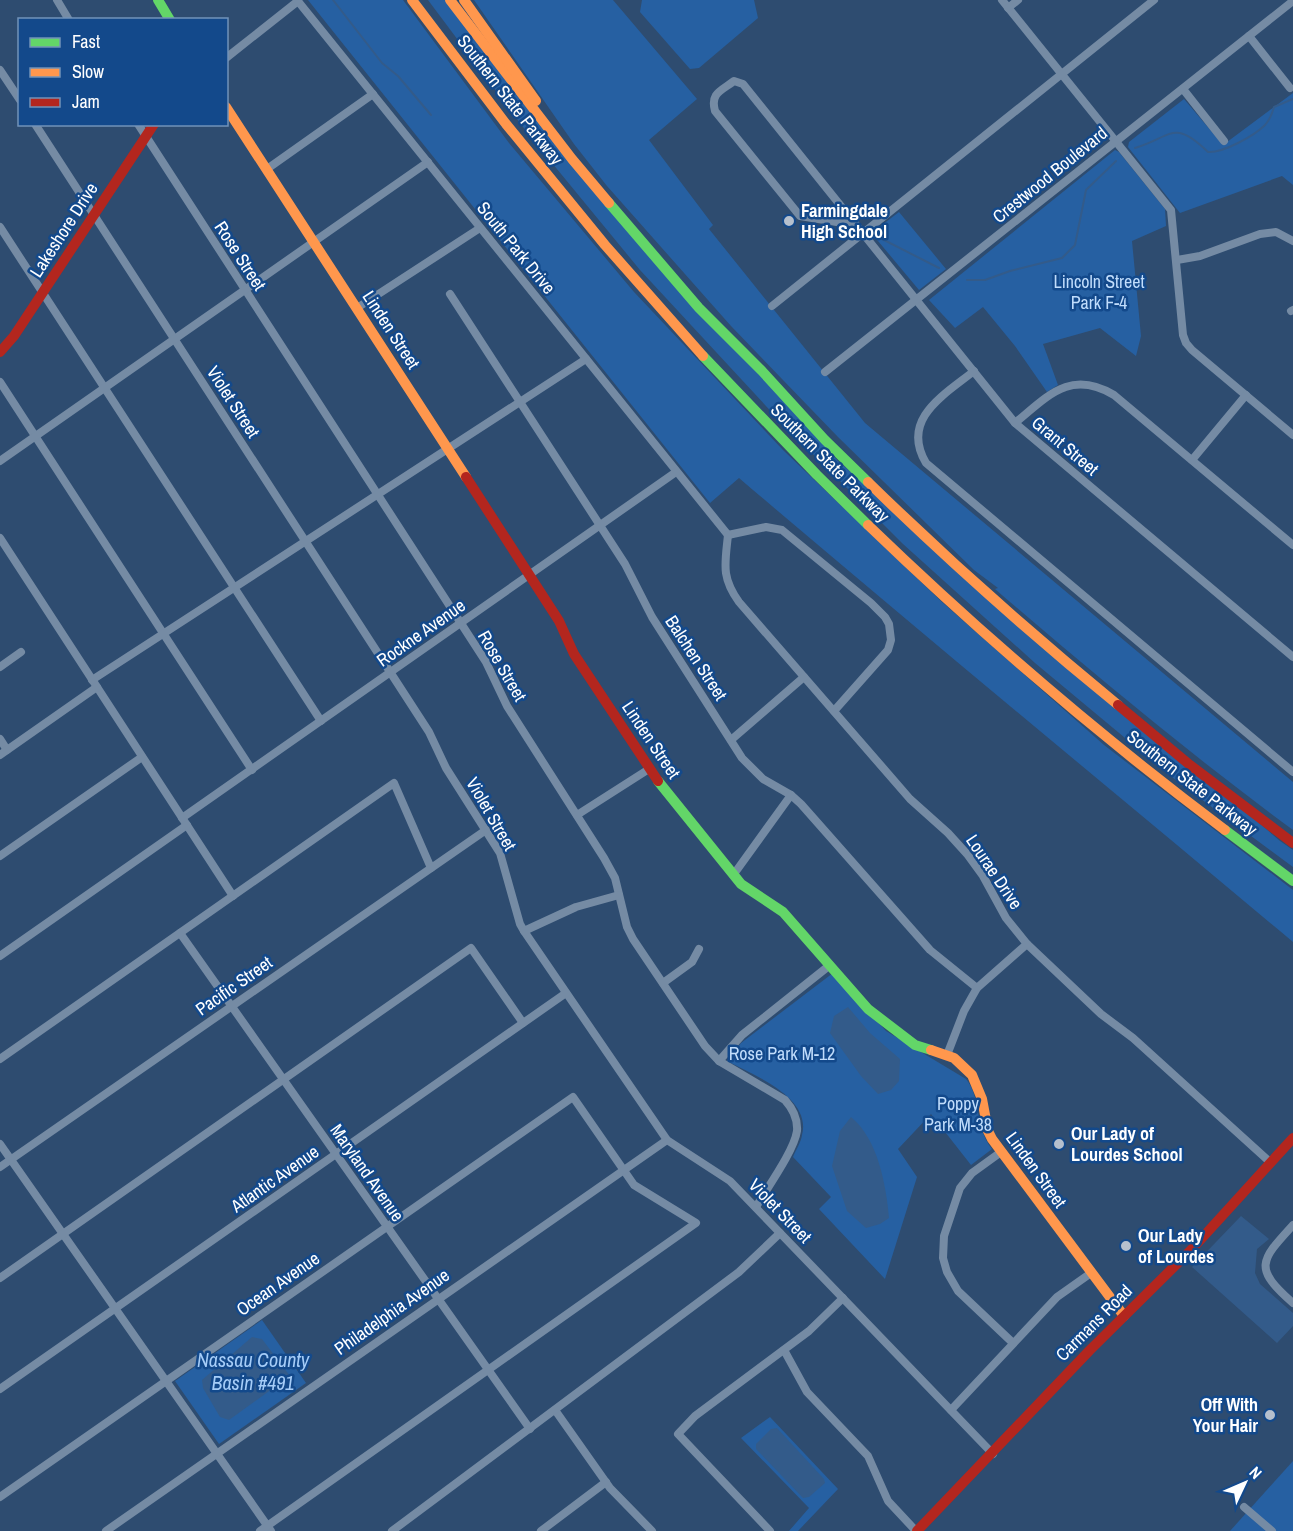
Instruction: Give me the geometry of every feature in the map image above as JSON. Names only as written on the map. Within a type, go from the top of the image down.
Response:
[{"type":"main road","name":"Southern State Parkway","points":[[412,0],[533,158],[620,263],[711,365],[855,512],[971,621],[1091,724],[1293,881]]},
{"type":"main road","name":"Southern State Parkway","points":[[450,0],[572,159],[699,308],[762,371],[825,440],[931,543],[1035,637],[1129,717],[1293,843]]},
{"type":"main road","points":[[464,0],[525,84],[572,159]]},
{"type":"main road","points":[[160,1],[169,18]]},
{"type":"main road","name":"Linden Street","points":[[228,109],[530,574],[559,621],[574,654],[649,769],[741,884],[783,912],[868,1009],[915,1045],[954,1058],[972,1075],[982,1099],[988,1131],[1001,1152],[1124,1316]]},
{"type":"main road","name":"Lakeshore Drive","points":[[0,352],[14,336],[152,126]]},
{"type":"main road","name":"Carmans Road","points":[[916,1531],[1192,1249],[1292,1140]]},
{"type":"street","points":[[57,0],[68,18]]},
{"type":"street","points":[[228,56],[297,0]]},
{"type":"street","name":"South Park Drive","points":[[297,0],[728,535]]},
{"type":"street","points":[[1002,0],[1171,210],[1183,335],[1186,343],[1293,435]]},
{"type":"street","points":[[1008,8],[1018,0]]},
{"type":"street","points":[[772,306],[1154,0]]},
{"type":"street","name":"Crestwood Boulevard","points":[[825,372],[1293,1]]},
{"type":"street","points":[[1249,36],[1290,88]]},
{"type":"street","points":[[0,70],[18,97]]},
{"type":"street","name":"Grant Street","points":[[854,221],[849,224],[800,216],[715,111],[712,102],[714,96],[734,81],[743,84],[864,233],[1015,423],[1293,657]]},
{"type":"street","points":[[1183,89],[1224,141]]},
{"type":"street","points":[[267,169],[373,94]]},
{"type":"street","name":"Violet Street","points":[[36,126],[429,732],[446,768],[500,853],[524,932],[667,1140],[730,1181],[993,1454]]},
{"type":"street","name":"Rose Street","points":[[139,126],[486,662],[507,706],[615,878],[633,939],[705,1046],[719,1061],[785,1100],[792,1108],[797,1130],[794,1142],[756,1207]]},
{"type":"street","points":[[0,461],[428,162]]},
{"type":"street","points":[[0,227],[321,721]]},
{"type":"street","points":[[357,308],[480,228]]},
{"type":"street","points":[[1177,260],[1200,256],[1268,233],[1280,233],[1293,242]]},
{"type":"street","name":"Balchen Street","points":[[450,294],[625,564],[652,616],[742,758],[754,772],[791,795],[930,950],[977,988]]},
{"type":"street","points":[[0,739],[4,752],[163,634],[586,359]]},
{"type":"street","points":[[974,371],[928,409],[922,419],[918,436],[919,448],[926,463],[1293,772]]},
{"type":"street","points":[[0,382],[252,770]]},
{"type":"street","points":[[1015,423],[1060,388],[1072,384],[1089,384],[1102,388],[1114,395],[1293,545]]},
{"type":"street","points":[[1192,460],[1246,396]]},
{"type":"street","name":"Rockne Avenue","points":[[0,956],[252,770],[676,472]]},
{"type":"street","points":[[728,535],[766,527],[782,530],[885,617],[891,633],[888,650],[834,711]]},
{"type":"street","name":"Lourae Drive","points":[[728,535],[724,569],[729,589],[910,799],[948,833],[967,854],[983,876],[1006,918],[1027,944],[1101,1014],[1132,1038],[1270,1162]]},
{"type":"street","points":[[0,538],[233,896]]},
{"type":"street","points":[[0,667],[21,652]]},
{"type":"street","points":[[731,740],[804,677]]},
{"type":"street","points":[[0,856],[142,757]]},
{"type":"street","points":[[577,815],[649,769]]},
{"type":"street","points":[[0,1059],[394,783],[431,868]]},
{"type":"street","points":[[734,874],[791,795]]},
{"type":"street","name":"Pacific Street","points":[[0,1167],[486,830]]},
{"type":"street","points":[[524,932],[576,907],[619,895]]},
{"type":"street","name":"Maryland Avenue","points":[[180,933],[530,1429]]},
{"type":"street","points":[[947,1055],[964,1011],[977,988],[1027,944]]},
{"type":"street","points":[[0,1278],[471,948],[523,1023]]},
{"type":"street","points":[[663,983],[692,962],[699,949]]},
{"type":"street","points":[[719,1061],[742,1035],[830,965]]},
{"type":"street","name":"Atlantic Avenue","points":[[0,1389],[567,993]]},
{"type":"street","name":"Ocean Avenue","points":[[0,1497],[573,1097],[623,1169]]},
{"type":"street","name":"Philadelphia Avenue","points":[[106,1531],[667,1140]]},
{"type":"street","points":[[0,1144],[269,1528]]},
{"type":"street","points":[[1001,1152],[972,1173],[960,1188],[945,1236],[943,1258],[947,1272],[958,1291],[1013,1343]]},
{"type":"street","points":[[260,1531],[269,1528],[696,1222],[634,1185],[623,1169]]},
{"type":"street","points":[[1293,1225],[1270,1250],[1265,1262],[1267,1276],[1293,1303]]},
{"type":"street","points":[[392,1531],[739,1272],[780,1233]]},
{"type":"street","points":[[951,1410],[1058,1297],[1091,1273]]},
{"type":"street","points":[[770,1531],[678,1434],[695,1416],[809,1331],[843,1298]]},
{"type":"street","points":[[784,1350],[807,1392],[868,1456],[888,1501],[916,1531]]},
{"type":"street","points":[[555,1410],[606,1482],[652,1531]]},
{"type":"street","points":[[541,1531],[606,1482]]},
{"type":"street","points":[[1244,1507],[1272,1531]]},
{"type":"green space","points":[[308,0],[403,0],[509,143],[634,292],[783,450],[942,602],[1104,745],[1293,890],[1293,942],[739,478],[710,503]]},
{"type":"green space","points":[[428,0],[446,0],[529,110],[838,461],[1293,850],[1293,867],[1178,782],[1035,663],[903,544],[779,420],[640,270],[529,135]]},
{"type":"green space","points":[[474,0],[613,0],[697,99],[649,140],[713,225],[709,229],[865,423],[1293,782],[1293,830],[1142,712],[995,589],[998,588],[974,570],[838,437],[731,326],[607,186],[574,144]]},
{"type":"green space","points":[[642,0],[754,0],[758,18],[699,68],[690,69],[640,12]]},
{"type":"green space","points":[[1293,93],[1293,185],[1282,176],[1180,213],[1128,147],[1129,142],[1184,99],[1223,145]]},
{"type":"green space","name":"Lincoln Street Park F-4","points":[[1115,150],[1165,209],[1166,226],[1132,241],[1141,336],[1136,356],[1100,328],[1043,344],[1058,385],[1047,392],[1015,346],[983,307],[955,328],[929,300]]},
{"type":"green space","points":[[899,212],[946,269],[919,290],[873,235],[874,231]]},
{"type":"green space","points":[[833,973],[886,1031],[966,1079],[974,1095],[986,1140],[992,1149],[971,1165],[931,1114],[898,1149],[917,1177],[885,1279],[819,1209],[831,1197],[793,1157],[802,1135],[803,1121],[798,1109],[778,1089],[727,1061],[741,1043]]},
{"type":"green space","points":[[262,1320],[306,1383],[219,1444],[175,1381]]},
{"type":"green space","points":[[770,1417],[838,1489],[798,1531],[789,1531],[809,1508],[741,1438]]},
{"type":"green space","points":[[1293,1461],[1293,1531],[1230,1531]]},
{"type":"water","points":[[848,1007],[870,1033],[900,1059],[899,1081],[891,1090],[878,1094],[861,1076],[830,1033],[834,1016]]},
{"type":"water","points":[[851,1117],[868,1137],[874,1150],[883,1177],[888,1205],[889,1218],[880,1224],[866,1228],[847,1211],[832,1166],[840,1131]]},
{"type":"water","points":[[1241,1216],[1269,1239],[1257,1249],[1255,1273],[1260,1284],[1293,1313],[1293,1326],[1277,1343],[1192,1267]]},
{"type":"water","name":"Nassau County Basin #491","points":[[252,1337],[262,1339],[290,1376],[229,1420],[220,1417],[203,1388],[202,1380]]},
{"type":"water","points":[[777,1428],[824,1479],[825,1483],[809,1497],[803,1498],[756,1449],[756,1444],[771,1429]]},
{"type":"waterway","points":[[333,0],[382,63],[398,76],[431,115]]},
{"type":"waterway","points":[[1135,148],[1165,135],[1179,133],[1187,135],[1208,152],[1222,150],[1254,134],[1267,123],[1274,107],[1293,99]]},
{"type":"waterway","points":[[967,280],[985,280],[1062,258],[1075,245],[1086,190],[1116,161]]},
{"type":"waterway","points":[[882,239],[939,268]]},
{"type":"traffic: fast","points":[[158,0],[169,18]]},
{"type":"traffic: fast","points":[[609,203],[699,308],[868,482]]},
{"type":"traffic: fast","points":[[703,356],[868,525]]},
{"type":"traffic: fast","points":[[658,781],[741,884],[783,912],[868,1009],[915,1045],[931,1050]]},
{"type":"traffic: fast","points":[[1225,830],[1293,881]]},
{"type":"traffic: slow","points":[[412,0],[506,124],[605,245],[703,356]]},
{"type":"traffic: slow","points":[[450,0],[572,159],[609,203]]},
{"type":"traffic: slow","points":[[464,0],[536,101]]},
{"type":"traffic: slow","points":[[228,110],[466,477]]},
{"type":"traffic: slow","points":[[868,482],[990,596],[1118,705]]},
{"type":"traffic: slow","points":[[868,525],[1042,683],[1132,758],[1225,830]]},
{"type":"traffic: slow","points":[[931,1050],[954,1058],[972,1075],[982,1099],[988,1131],[992,1139],[1124,1316]]},
{"type":"traffic: jam","points":[[0,352],[14,336],[153,126]]},
{"type":"traffic: jam","points":[[466,477],[559,621],[574,654],[658,781]]},
{"type":"traffic: jam","points":[[1118,705],[1190,765],[1293,843]]},
{"type":"traffic: jam","points":[[917,1531],[1090,1350],[1192,1249],[1293,1138]]},
{"type":"place","name":"Farmingdale High School","points":[[789,221]]},
{"type":"place","name":"Our Lady of Lourdes School","points":[[1059,1144]]},
{"type":"place","name":"Our Lady of Lourdes","points":[[1126,1246]]},
{"type":"place","name":"Off With Your Hair","points":[[1270,1415]]},
{"type":"park label","name":"Rose Park M-12","points":[[782,1054]]},
{"type":"park label","name":"Poppy Park M-38","points":[[958,1114]]}]
